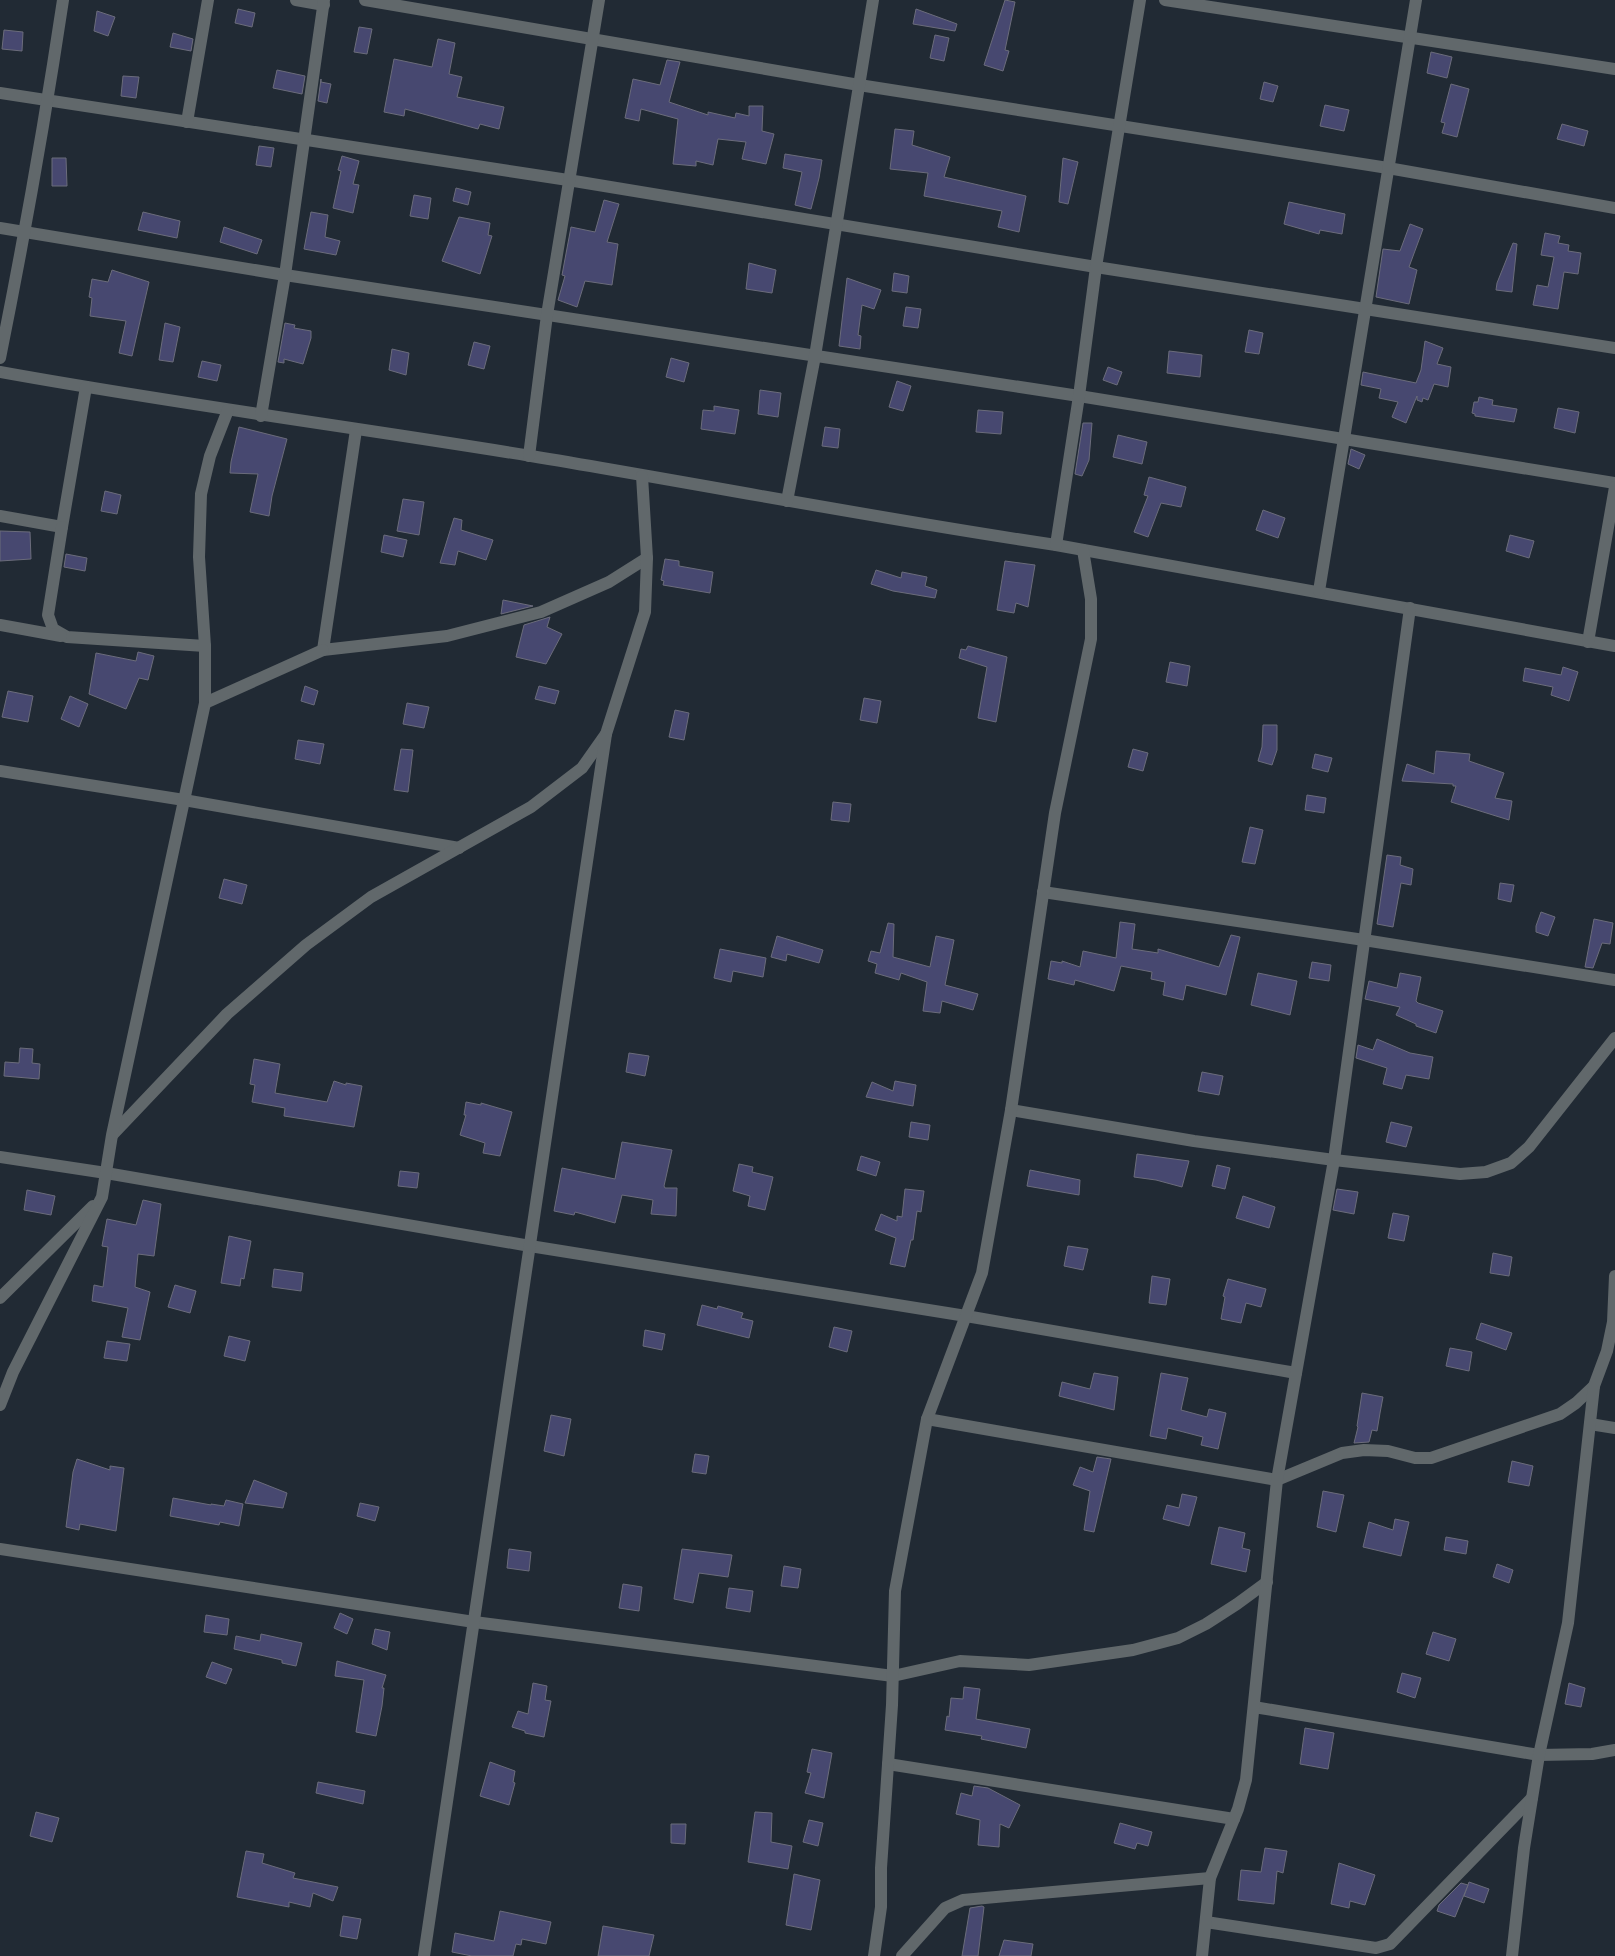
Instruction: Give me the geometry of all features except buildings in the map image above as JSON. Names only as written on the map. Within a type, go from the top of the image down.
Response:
[{"type":"street","points":[[0,358],[25,232],[48,101],[63,0]]},
{"type":"street","points":[[187,122],[208,0]]},
{"type":"street","points":[[260,416],[285,275],[324,2],[296,0]]},
{"type":"street","points":[[365,0],[859,85],[1388,168],[1615,208]]},
{"type":"street","points":[[529,456],[547,315],[599,0]]},
{"type":"street","points":[[788,501],[815,356],[873,0]]},
{"type":"street","points":[[1056,545],[1079,396],[1096,267],[1121,125],[1140,0]]},
{"type":"street","points":[[1165,0],[1410,36],[1615,69]]},
{"type":"street","points":[[1319,591],[1416,0]]},
{"type":"street","points":[[0,93],[568,180],[1096,267],[1615,348]]},
{"type":"street","points":[[0,228],[285,275],[1079,396],[1615,483]]},
{"type":"street","points":[[0,372],[260,416],[529,456],[964,531],[1056,545],[1615,646]]},
{"type":"street","points":[[67,637],[53,629],[48,616],[86,387]]},
{"type":"street","points":[[0,1405],[13,1372],[102,1198],[112,1134],[205,703],[205,646],[199,557],[201,494],[210,456],[228,410]]},
{"type":"street","points":[[323,650],[356,430]]},
{"type":"street","points":[[424,1956],[606,734],[645,612],[647,558],[642,476]]},
{"type":"street","points":[[1588,642],[1615,487]]},
{"type":"street","points":[[0,516],[62,527]]},
{"type":"street","points":[[874,1956],[881,1907],[881,1868],[896,1590],[927,1419],[982,1273],[1011,1110],[1055,814],[1091,639],[1091,600],[1083,550]]},
{"type":"street","points":[[205,703],[323,650],[447,636],[541,612],[609,582],[647,558]]},
{"type":"street","points":[[1202,1956],[1210,1878],[1234,1820],[1246,1780],[1277,1480],[1334,1160],[1410,608]]},
{"type":"street","points":[[0,625],[67,637],[205,646]]},
{"type":"street","points":[[112,1134],[226,1014],[306,946],[371,898],[530,807],[582,768],[606,734]]},
{"type":"street","points":[[0,771],[184,800],[459,848]]},
{"type":"street","points":[[1043,892],[1615,980]]},
{"type":"street","points":[[1011,1110],[1194,1141],[1334,1160],[1460,1174],[1486,1172],[1511,1163],[1529,1146],[1615,1038]]},
{"type":"street","points":[[0,1157],[106,1173],[530,1246],[966,1316],[1296,1373]]},
{"type":"street","points":[[0,1298],[102,1198]]},
{"type":"street","points":[[1512,1956],[1524,1848],[1539,1755],[1568,1623],[1594,1386],[1607,1351],[1614,1322],[1615,1276]]},
{"type":"street","points":[[927,1419],[1277,1480],[1342,1453],[1364,1450],[1388,1451],[1415,1458],[1431,1458],[1560,1414],[1576,1403],[1594,1386]]},
{"type":"street","points":[[1590,1424],[1615,1428]]},
{"type":"street","points":[[0,1548],[474,1622],[892,1676],[960,1661],[1029,1665],[1133,1650],[1178,1638],[1206,1624],[1267,1582]]},
{"type":"street","points":[[1254,1707],[1539,1755],[1592,1754],[1615,1750]]},
{"type":"street","points":[[888,1764],[1234,1820]]},
{"type":"street","points":[[1206,1922],[1376,1948],[1390,1944],[1532,1798]]},
{"type":"street","points":[[902,1956],[945,1908],[964,1900],[1210,1878]]}]
